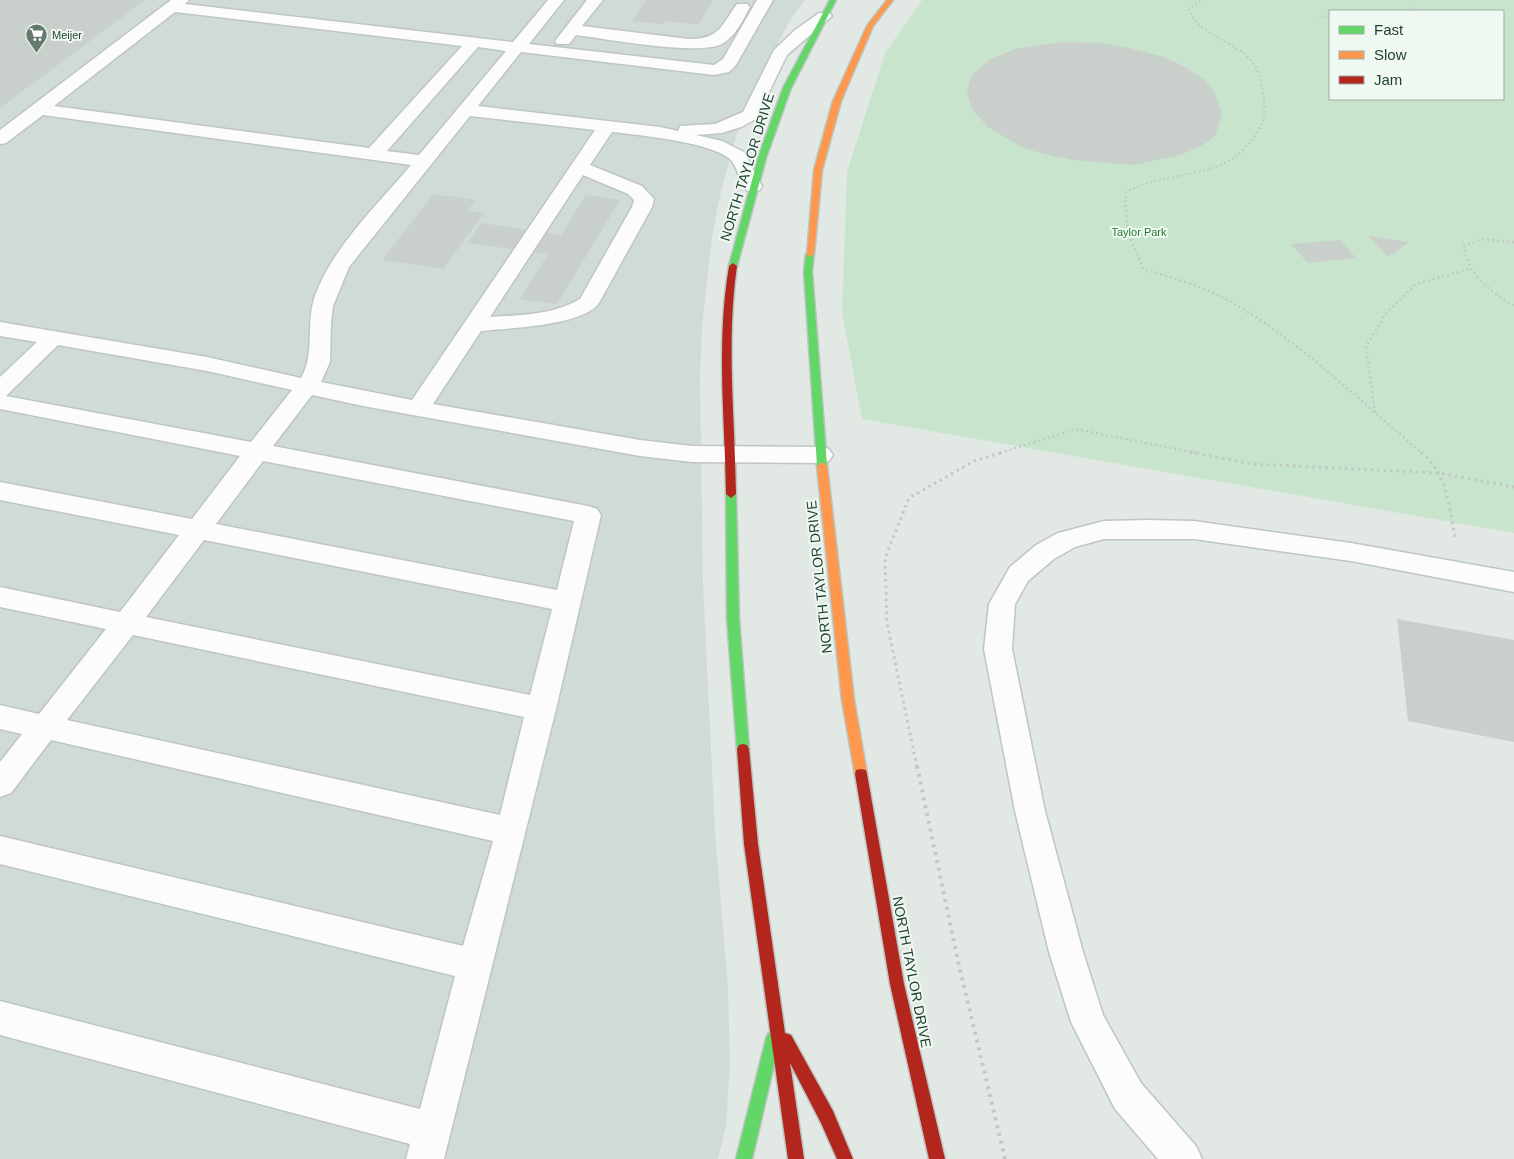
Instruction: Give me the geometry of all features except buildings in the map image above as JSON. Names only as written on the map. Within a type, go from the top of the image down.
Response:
[{"type":"main road","name":"NORTH TAYLOR DRIVE","points":[[796,1159],[751,844],[734,644],[731,455],[726,357],[729,292],[738,242],[754,186],[787,88],[833,0]]},
{"type":"main road","name":"NORTH TAYLOR DRIVE","points":[[890,0],[870,26],[837,101],[818,170],[808,271],[821,455],[848,700],[897,984],[937,1159]]},
{"type":"main road","points":[[744,1159],[777,1023]]},
{"type":"main road","points":[[777,1023],[827,1117],[845,1159]]},
{"type":"lane","points":[[0,784],[126,624],[318,370],[321,358],[322,314],[328,291],[336,272],[351,249],[556,0]]},
{"type":"lane","points":[[555,52],[595,0]]},
{"type":"lane","points":[[572,30],[689,44],[710,43],[727,33],[746,0]]},
{"type":"lane","points":[[0,139],[176,4],[555,52],[719,70],[730,62],[765,0]]},
{"type":"lane","points":[[660,132],[714,130],[745,118],[756,106],[780,54],[801,33],[824,16]]},
{"type":"lane","points":[[373,154],[474,42]]},
{"type":"lane","points":[[40,109],[423,161]]},
{"type":"lane","points":[[465,110],[660,132],[716,145],[732,152],[742,163],[754,186]]},
{"type":"lane","points":[[418,409],[607,126]]},
{"type":"lane","points":[[474,325],[570,313],[583,307],[590,300],[642,207],[644,199],[641,193],[635,190],[579,167]]},
{"type":"lane","points":[[0,330],[207,364],[306,387],[418,409],[640,448],[684,453],[731,455],[821,455]]},
{"type":"lane","points":[[0,390],[53,338]]},
{"type":"lane","points":[[0,402],[588,515],[511,832],[429,1145],[0,1018]]},
{"type":"lane","points":[[0,491],[199,528],[568,602]]},
{"type":"lane","points":[[1183,1159],[1128,1096],[1088,1022],[1066,952],[1030,811],[998,649],[1002,604],[1019,574],[1045,552],[1067,540],[1104,530],[1194,530],[1352,552],[1514,582]]},
{"type":"lane","points":[[0,597],[542,709]]},
{"type":"lane","points":[[0,716],[511,832]]},
{"type":"lane","points":[[0,850],[475,965]]},
{"type":"path","points":[[1203,0],[1189,9],[1190,16],[1209,31],[1234,44],[1252,61],[1262,86],[1266,107],[1264,124],[1237,156],[1212,170],[1193,175],[1163,178],[1137,185],[1126,192],[1124,223],[1134,253],[1143,269],[1183,281],[1221,297],[1260,320],[1312,360],[1431,460],[1446,487],[1461,572]]},
{"type":"path","points":[[1319,16],[1329,17]]},
{"type":"path","points":[[1514,242],[1485,238],[1472,240],[1464,246],[1464,256],[1469,269],[1483,283],[1514,306]]},
{"type":"path","points":[[1375,413],[1366,347],[1386,313],[1416,284],[1469,269]]},
{"type":"path","points":[[1005,1159],[956,952],[887,623],[885,558],[909,498],[974,461],[1076,429],[1253,464],[1438,473],[1514,488]]},
{"type":"shaded area","points":[[0,0],[805,0],[789,22],[743,114],[719,200],[712,237],[702,326],[700,377],[703,584],[715,832],[728,988],[730,1064],[726,1126],[718,1159],[0,1159]]},
{"type":"green space","name":"Taylor Park","points":[[922,0],[1514,0],[1514,533],[862,419],[842,312],[847,172],[885,53]]},
{"type":"traffic: fast","points":[[733,266],[762,158],[787,88],[833,0]]},
{"type":"traffic: fast","points":[[810,254],[808,271],[822,466]]},
{"type":"traffic: fast","points":[[731,494],[733,618],[743,749]]},
{"type":"traffic: fast","points":[[744,1159],[773,1039]]},
{"type":"traffic: slow","points":[[810,254],[818,170],[837,101],[870,26],[890,0]]},
{"type":"traffic: slow","points":[[822,466],[848,700],[861,774]]},
{"type":"traffic: jam","points":[[731,494],[726,380],[726,322],[733,266]]},
{"type":"traffic: jam","points":[[743,749],[751,844],[796,1159]]},
{"type":"traffic: jam","points":[[861,774],[897,984],[937,1159]]},
{"type":"traffic: jam","points":[[786,1040],[827,1117],[845,1159]]},
{"type":"place","name":"Meijer","points":[[36,54]]}]
